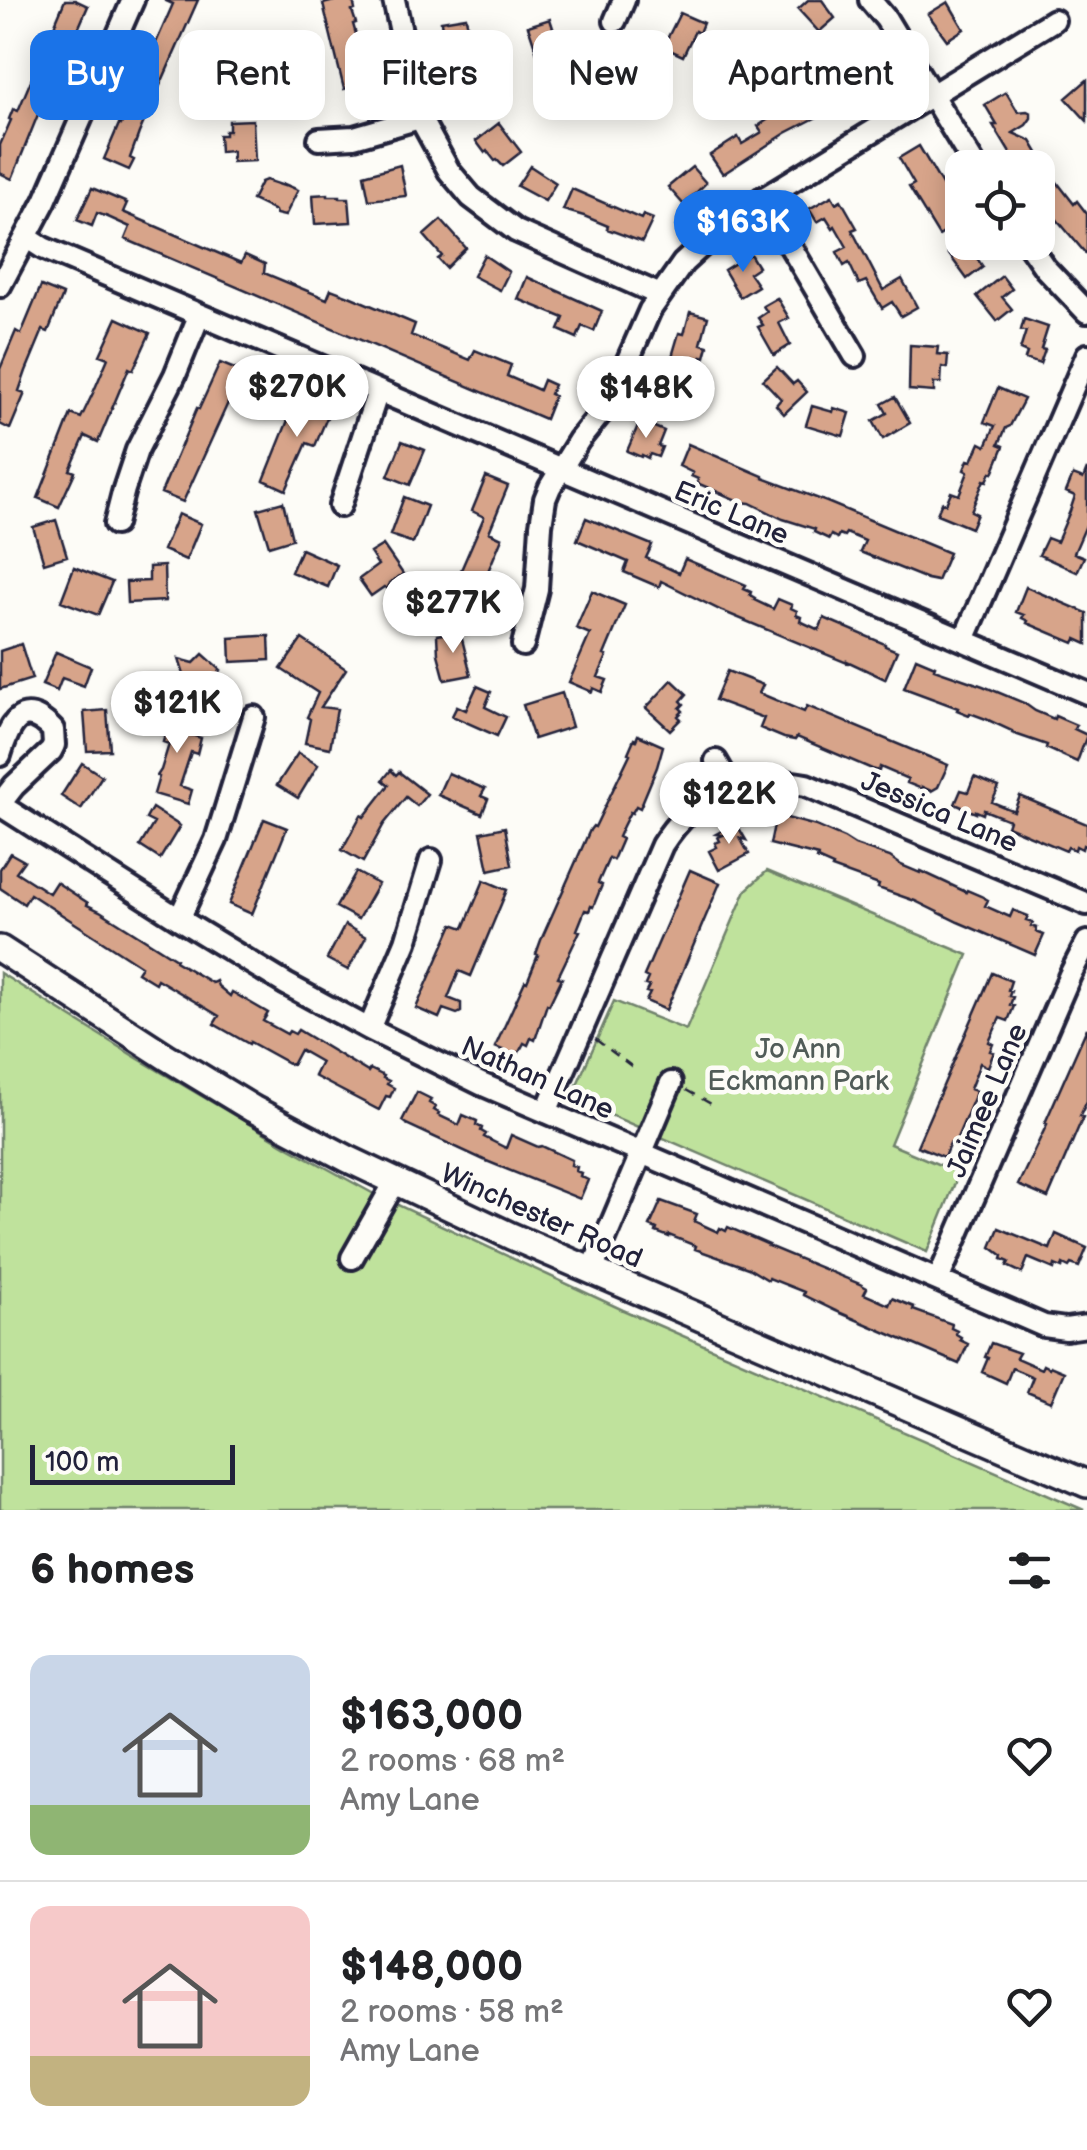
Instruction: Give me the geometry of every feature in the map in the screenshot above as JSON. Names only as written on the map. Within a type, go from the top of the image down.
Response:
[{"type":"main road","name":"Winchester Road","points":[[0,949],[253,1109],[395,1182],[1087,1484]]},
{"type":"street","points":[[0,286],[45,200],[133,0]]},
{"type":"street","points":[[394,0],[401,30]]},
{"type":"street","points":[[616,20],[624,0]]},
{"type":"street","points":[[870,0],[886,19],[965,150]]},
{"type":"street","points":[[523,646],[537,589],[545,499],[578,440],[609,403],[650,310],[683,263],[733,217],[762,198],[1054,20]]},
{"type":"street","points":[[318,139],[354,138],[413,120]]},
{"type":"street","points":[[421,120],[449,171],[494,217],[516,232],[660,295]]},
{"type":"street","points":[[762,198],[855,356]]},
{"type":"street","name":"Eric Lane","points":[[26,237],[200,316],[1087,693]]},
{"type":"street","points":[[1041,260],[1087,312]]},
{"type":"street","points":[[116,524],[137,450],[200,316]]},
{"type":"street","points":[[964,640],[1087,355]]},
{"type":"street","points":[[340,506],[378,392]]},
{"type":"street","points":[[0,755],[10,726],[17,719],[38,718],[53,730],[52,751],[0,804]]},
{"type":"street","points":[[179,919],[216,840],[254,718]]},
{"type":"street","points":[[716,761],[731,787]]},
{"type":"street","name":"Jessica Lane","points":[[546,1112],[662,845],[683,817],[715,793],[766,780],[806,785],[1087,904]]},
{"type":"street","name":"Nathan Lane","points":[[0,804],[286,984],[481,1084],[1044,1326],[1087,1326]]},
{"type":"street","points":[[369,1029],[406,942],[431,860]]},
{"type":"street","name":"Jaimee Lane","points":[[938,1280],[1087,942]]},
{"type":"street","points":[[592,1270],[671,1084]]},
{"type":"street","points":[[352,1258],[395,1182]]},
{"type":"path","points":[[581,1030],[634,1068]]},
{"type":"path","points":[[671,1084],[714,1105]]},
{"type":"green space","name":"Jo Ann Eckmann Park","points":[[767,871],[968,955],[890,1144],[959,1173],[927,1252],[571,1098],[614,1001],[686,1030],[746,890]]},
{"type":"green space","points":[[0,973],[132,1055],[374,1194],[623,1310],[1084,1510],[0,1510]]},
{"type":"building","points":[[65,0],[88,6],[78,30],[52,30]]},
{"type":"building","points":[[164,0],[198,0],[185,30],[179,30],[179,43],[159,88],[159,36],[173,4]]},
{"type":"building","points":[[353,0],[355,30],[345,30],[345,89],[344,89],[323,4]]},
{"type":"building","points":[[808,0],[822,0],[835,18],[817,30],[798,9]]},
{"type":"building","points":[[948,2],[964,29],[947,40],[928,14]]},
{"type":"building","points":[[680,13],[703,23],[700,30],[693,30],[683,56],[673,52],[672,30]]},
{"type":"building","points":[[466,17],[468,28],[442,30],[441,21]]},
{"type":"building","points":[[550,19],[554,30],[533,30],[533,41],[528,26]]},
{"type":"building","points":[[1087,80],[1087,121],[1066,98]]},
{"type":"building","points":[[30,83],[30,120],[36,120],[12,179],[0,173],[0,145],[13,109],[18,111]]},
{"type":"building","points":[[1006,92],[1018,112],[1031,113],[1026,125],[1013,133],[1031,141],[1036,150],[1008,150],[985,105]]},
{"type":"building","points":[[123,120],[145,120],[129,170],[104,159]]},
{"type":"building","points":[[253,120],[255,161],[232,162],[232,151],[220,152],[219,135],[229,131],[229,121]]},
{"type":"building","points":[[767,120],[811,120],[723,174],[710,155],[738,137],[742,144],[762,132],[758,126]]},
{"type":"building","points":[[499,123],[521,152],[503,166],[476,141]]},
{"type":"building","points":[[919,146],[945,190],[945,232],[939,236],[909,187],[914,184],[899,158]]},
{"type":"building","points":[[400,165],[406,196],[369,200],[364,175]]},
{"type":"building","points":[[530,166],[556,183],[545,201],[517,186]]},
{"type":"building","points":[[692,167],[706,183],[684,205],[668,187]]},
{"type":"building","points":[[266,180],[298,190],[285,216],[252,200]]},
{"type":"building","points":[[1055,184],[1087,214],[1087,255],[1055,217]]},
{"type":"building","points":[[92,188],[127,203],[123,212],[241,263],[245,255],[265,264],[264,273],[327,299],[331,289],[415,324],[411,335],[470,360],[475,350],[511,365],[507,376],[539,390],[543,380],[554,385],[545,419],[125,239],[130,227],[108,217],[97,213],[92,226],[77,220]]},
{"type":"building","points":[[572,189],[641,219],[643,215],[653,219],[642,242],[563,210]]},
{"type":"building","points":[[313,195],[349,198],[351,222],[315,224]]},
{"type":"building","points":[[832,196],[836,203],[841,200],[857,228],[852,230],[883,290],[902,279],[917,307],[901,316],[892,302],[882,308],[866,281],[859,284],[849,263],[844,266],[837,252],[847,247],[835,226],[826,217],[817,222],[809,209]]},
{"type":"building","points":[[441,220],[466,248],[446,268],[438,259],[442,256],[424,235]]},
{"type":"building","points":[[750,254],[758,267],[749,273],[758,286],[740,297],[724,270]]},
{"type":"building","points":[[484,255],[509,272],[500,290],[473,276]]},
{"type":"building","points":[[953,260],[978,260],[983,267],[967,279]]},
{"type":"building","points":[[1002,276],[1012,289],[1002,297],[1012,309],[997,321],[977,296]]},
{"type":"building","points":[[527,277],[602,311],[594,331],[582,326],[577,338],[559,330],[564,318],[518,299]]},
{"type":"building","points":[[41,286],[63,295],[26,371],[19,391],[25,393],[10,429],[0,424],[0,369],[16,331],[21,334]]},
{"type":"building","points":[[777,298],[789,318],[779,323],[790,345],[774,355],[758,327],[763,325],[758,318],[767,312],[763,306]]},
{"type":"building","points":[[690,312],[708,317],[701,344],[708,346],[683,399],[666,392],[670,376],[661,372],[667,358],[671,360],[679,333],[684,334]]},
{"type":"building","points":[[117,318],[150,333],[133,370],[129,368],[98,442],[85,436],[59,507],[38,498],[71,414],[81,418],[93,393],[108,358],[100,355]]},
{"type":"building","points":[[1024,319],[1048,327],[1040,364],[1025,359],[1027,353],[1020,350],[1026,331],[1021,330]]},
{"type":"building","points":[[910,345],[938,347],[937,354],[948,355],[947,368],[942,367],[941,383],[934,383],[934,392],[909,390]]},
{"type":"building","points":[[220,363],[242,372],[183,502],[161,493]]},
{"type":"building","points":[[777,367],[807,392],[784,414],[776,405],[781,399],[763,380]]},
{"type":"building","points":[[998,388],[1024,399],[1006,428],[999,444],[1004,446],[993,473],[984,480],[971,511],[977,514],[971,528],[937,514],[951,492],[959,495],[968,460],[972,461],[980,443],[986,446],[995,426],[984,422]]},
{"type":"building","points":[[298,395],[331,408],[315,446],[307,443],[286,490],[264,480]]},
{"type":"building","points":[[895,397],[910,423],[883,439],[873,421],[887,413],[882,404]]},
{"type":"building","points":[[812,406],[850,413],[843,436],[806,425]]},
{"type":"building","points":[[640,421],[664,431],[658,457],[641,457],[627,451]]},
{"type":"building","points":[[402,441],[425,450],[410,485],[388,476]]},
{"type":"building","points":[[688,444],[949,553],[937,581],[860,552],[865,541],[846,533],[837,538],[831,535],[829,539],[814,532],[815,529],[697,483],[693,473],[679,466]]},
{"type":"building","points":[[1087,469],[1087,523],[1074,553],[1084,557],[1077,572],[1039,555],[1047,538],[1057,542],[1075,496],[1066,492],[1073,475],[1083,479]]},
{"type":"building","points":[[486,477],[508,486],[489,532],[502,538],[470,627],[447,617],[463,579],[458,577],[484,517],[472,511]]},
{"type":"building","points":[[404,497],[427,506],[413,543],[390,535]]},
{"type":"building","points":[[283,502],[292,539],[269,546],[258,509]]},
{"type":"building","points":[[178,514],[201,524],[186,560],[163,550]]},
{"type":"building","points":[[586,518],[652,545],[646,558],[679,573],[685,559],[746,585],[744,589],[751,592],[754,600],[773,609],[778,599],[792,605],[800,621],[819,630],[824,618],[885,644],[897,651],[885,679],[722,611],[661,581],[659,587],[624,572],[628,562],[577,540]]},
{"type":"building","points":[[56,520],[67,556],[44,563],[33,527]]},
{"type":"building","points":[[383,545],[403,574],[389,583],[388,589],[384,587],[371,596],[359,579],[378,565],[370,553]]},
{"type":"building","points":[[301,549],[337,565],[328,587],[291,572]]},
{"type":"building","points":[[164,566],[165,601],[127,603],[126,582],[149,581],[149,567]]},
{"type":"building","points":[[74,567],[112,582],[98,615],[61,601]]},
{"type":"building","points":[[1026,587],[1087,613],[1087,644],[1076,639],[1074,643],[1027,623],[1024,615],[1016,612]]},
{"type":"building","points":[[592,591],[625,605],[598,677],[607,680],[602,692],[569,682],[590,634],[576,628]]},
{"type":"building","points":[[460,631],[471,675],[445,680],[437,635]]},
{"type":"building","points":[[269,636],[270,660],[231,662],[230,638]]},
{"type":"building","points":[[302,639],[346,669],[321,707],[337,709],[330,748],[305,743],[310,719],[307,717],[318,693],[281,669]]},
{"type":"building","points":[[21,644],[32,679],[0,689],[0,651]]},
{"type":"building","points":[[56,652],[91,667],[84,686],[62,678],[57,691],[42,685]]},
{"type":"building","points":[[203,654],[221,670],[195,698],[177,682],[184,675],[179,659],[194,663]]},
{"type":"building","points":[[916,658],[935,666],[934,669],[1076,725],[1074,729],[1087,735],[1077,762],[1046,748],[1047,745],[904,688]]},
{"type":"building","points":[[727,671],[763,685],[759,693],[804,712],[807,706],[948,765],[938,787],[931,791],[922,789],[880,767],[879,771],[872,769],[797,737],[784,738],[760,728],[764,718],[715,700]]},
{"type":"building","points":[[672,680],[687,694],[681,701],[681,719],[670,730],[646,708]]},
{"type":"building","points":[[477,686],[491,692],[485,707],[506,717],[497,736],[452,716],[457,706],[466,710]]},
{"type":"building","points":[[562,693],[572,727],[534,739],[523,705]]},
{"type":"building","points":[[174,706],[193,712],[188,734],[201,738],[197,754],[191,752],[180,786],[192,790],[188,804],[154,794],[169,744],[163,742],[166,724]]},
{"type":"building","points":[[107,710],[110,750],[87,751],[84,712]]},
{"type":"building","points":[[638,735],[663,746],[657,767],[640,808],[636,806],[630,812],[623,826],[613,860],[609,858],[598,883],[602,885],[593,907],[585,910],[535,1040],[524,1043],[517,1056],[495,1047],[527,982],[541,940],[590,830],[595,827]]},
{"type":"building","points":[[298,753],[318,765],[298,798],[277,785]]},
{"type":"building","points":[[82,763],[102,776],[81,809],[61,796]]},
{"type":"building","points":[[391,770],[427,794],[417,806],[406,797],[384,824],[363,862],[342,850],[361,815],[364,817],[389,785],[383,780]]},
{"type":"building","points":[[448,773],[485,789],[481,796],[488,799],[482,814],[438,795]]},
{"type":"building","points":[[974,777],[999,787],[992,802],[1014,811],[1020,796],[1087,824],[1087,847],[1068,847],[1066,851],[1007,826],[1009,820],[955,804],[961,790],[968,792]]},
{"type":"building","points":[[152,808],[180,826],[160,859],[140,846],[154,823],[146,819]]},
{"type":"building","points":[[776,815],[816,826],[981,896],[988,900],[985,906],[1010,917],[1013,910],[1028,916],[1026,920],[1033,922],[1031,926],[1037,928],[1036,932],[1044,935],[1035,955],[832,868],[818,856],[770,844]]},
{"type":"building","points":[[264,819],[287,828],[252,914],[229,904]]},
{"type":"building","points":[[736,823],[749,854],[719,870],[709,851],[717,847],[718,837],[723,835],[716,834]]},
{"type":"building","points":[[505,827],[512,865],[489,870],[481,832]]},
{"type":"building","points":[[10,853],[24,861],[16,872],[49,893],[56,882],[175,961],[212,983],[216,981],[230,996],[232,992],[268,1013],[263,1021],[287,1034],[298,1030],[368,1072],[370,1069],[384,1076],[394,1088],[390,1097],[386,1096],[379,1110],[314,1076],[321,1062],[300,1050],[292,1065],[249,1044],[214,1024],[219,1016],[157,979],[155,983],[137,972],[141,966],[30,894],[24,904],[0,888],[0,869]]},
{"type":"building","points":[[690,870],[720,883],[666,1010],[646,1001],[650,993],[646,992],[648,978],[644,976]]},
{"type":"building","points":[[356,872],[378,884],[358,919],[336,907]]},
{"type":"building","points":[[484,880],[507,890],[471,976],[459,971],[448,998],[461,1003],[461,1012],[443,1009],[439,1018],[416,1008],[453,924],[464,928]]},
{"type":"building","points":[[345,925],[366,937],[348,970],[327,959]]},
{"type":"building","points":[[992,973],[1011,981],[1008,990],[1013,997],[1010,1005],[1014,1006],[1008,1021],[1000,1018],[989,1042],[993,1044],[990,1051],[994,1052],[988,1067],[980,1063],[970,1089],[976,1091],[974,1098],[944,1157],[917,1146]]},
{"type":"building","points":[[1087,1028],[1087,1101],[1048,1198],[1018,1185]]},
{"type":"building","points":[[417,1092],[431,1099],[429,1103],[436,1107],[438,1115],[459,1125],[463,1115],[477,1121],[476,1125],[486,1134],[484,1137],[506,1148],[511,1135],[572,1160],[571,1165],[588,1180],[580,1199],[406,1124],[402,1121]]},
{"type":"building","points":[[661,1201],[697,1214],[694,1221],[718,1232],[728,1227],[860,1284],[867,1288],[864,1294],[889,1305],[892,1298],[952,1324],[960,1340],[968,1344],[959,1364],[836,1311],[803,1295],[804,1292],[656,1232],[650,1226]]},
{"type":"building","points":[[999,1228],[1050,1249],[1056,1234],[1087,1248],[1079,1267],[1063,1264],[1062,1268],[1055,1265],[1054,1269],[1028,1258],[1022,1273],[1007,1266],[1009,1262],[991,1247]]},
{"type":"building","points":[[991,1343],[1019,1353],[1016,1358],[1041,1369],[1043,1365],[1064,1372],[1051,1402],[1027,1392],[1033,1377],[1012,1368],[1006,1383],[982,1372]]}]
